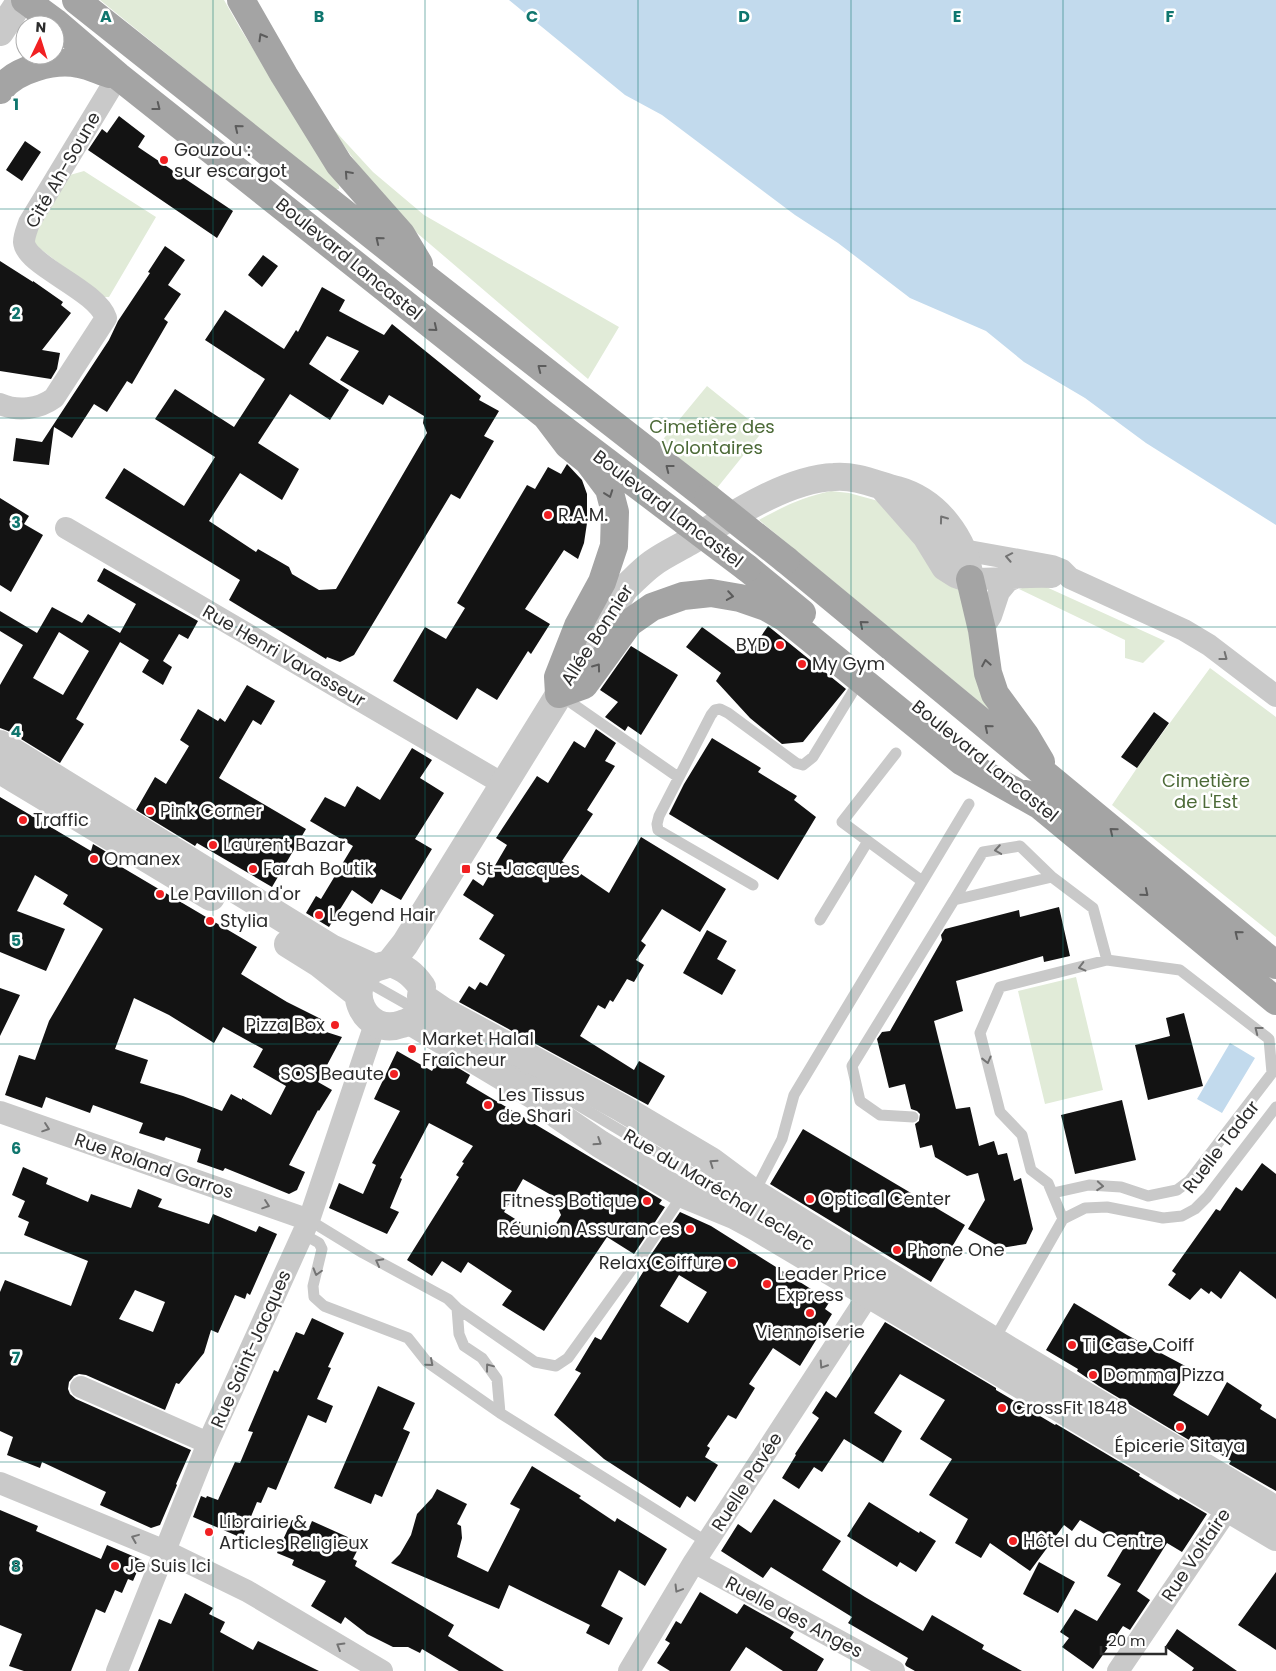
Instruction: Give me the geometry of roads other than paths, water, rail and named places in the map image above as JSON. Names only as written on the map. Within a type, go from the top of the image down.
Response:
[{"type":"main road","name":"Boulevard Lancastel","points":[[23,0],[55,22],[118,76],[546,416],[747,568],[1041,806],[1276,1001]]},
{"type":"main road","points":[[76,0],[431,282],[786,560],[1276,966]]},
{"type":"main road","points":[[241,0],[284,75],[339,164],[401,234],[431,282]]},
{"type":"main road","points":[[0,90],[5,83],[27,69],[49,64],[78,64],[118,76]]},
{"type":"main road","points":[[546,416],[568,445],[588,462],[608,489],[615,512],[614,546],[602,582],[578,626],[558,677],[559,694],[584,685],[629,623],[652,607],[683,596],[711,593],[740,598],[766,607],[785,618],[961,761],[1041,806]]},
{"type":"main road","points":[[970,578],[982,630],[988,673],[995,694],[1025,735],[1052,781]]},
{"type":"street","points":[[0,32],[23,0]]},
{"type":"street","name":"Cité Ah-Soune","points":[[0,404],[20,409],[46,404],[54,398],[106,318],[103,311],[94,301],[36,260],[24,243],[29,223],[118,76]]},
{"type":"street","name":"Allée Bonnier","points":[[368,976],[405,944],[625,588],[652,563],[743,510],[803,482],[836,476],[854,478],[919,498],[936,510],[963,550],[968,561],[970,578]]},
{"type":"street","points":[[882,486],[926,536],[945,567],[956,574],[970,578],[992,579],[1021,576],[1070,578]]},
{"type":"street","name":"Rue Henri Vavasseur","points":[[66,528],[503,784]]},
{"type":"street","points":[[963,550],[1052,566],[1062,570],[1070,578],[1184,630],[1209,645],[1276,696]]},
{"type":"street","points":[[982,630],[990,616],[999,592],[1008,581],[1021,576]]},
{"type":"street","name":"Rue du Maréchal Leclerc","points":[[0,744],[331,948],[368,976]]},
{"type":"street","name":"Rue du Maréchal Leclerc","points":[[0,770],[312,959],[368,976],[403,967],[410,972],[419,1005],[540,1099],[559,1116],[600,1144],[683,1194],[734,1214],[869,1294],[988,1351]]},
{"type":"street","name":"Allée Bonnier","points":[[419,1005],[419,944],[447,875]]},
{"type":"street","name":"Rue du Maréchal Leclerc","points":[[368,976],[360,1003],[364,1012],[375,1024]]},
{"type":"street","points":[[375,1024],[395,1027],[419,1005]]},
{"type":"street","name":"Rue du Maréchal Leclerc","points":[[419,1005],[443,1011],[645,1122],[711,1162],[988,1351],[1235,1499],[1276,1537]]},
{"type":"street","name":"Rue Saint-Jacques","points":[[117,1671],[208,1443],[306,1227],[375,1024]]},
{"type":"street","name":"Rue Roland Garros","points":[[0,1112],[306,1227]]},
{"type":"street","name":"Ruelle Pavée","points":[[629,1671],[694,1562],[869,1294]]},
{"type":"street","points":[[81,1387],[208,1443]]},
{"type":"street","points":[[0,1483],[165,1551],[246,1591],[382,1671]]},
{"type":"street","name":"Rue du Maréchal Leclerc","points":[[1235,1499],[1276,1510]]},
{"type":"street","name":"Rue Voltaire","points":[[1118,1671],[1235,1499]]},
{"type":"street","name":"Ruelle des Anges","points":[[694,1562],[894,1671]]},
{"type":"lane","points":[[753,884],[658,830],[659,816],[711,715],[715,710],[720,709],[728,713],[796,764],[803,765],[813,757],[860,680]]},
{"type":"lane","points":[[559,694],[678,778]]},
{"type":"lane","points":[[896,753],[842,822],[922,881]]},
{"type":"lane","points":[[0,756],[339,964]]},
{"type":"lane","points":[[754,1193],[782,1139],[794,1095],[969,804]]},
{"type":"lane","points":[[820,920],[868,841]]},
{"type":"lane","points":[[913,1117],[880,1115],[860,1101],[852,1066],[983,852],[1020,846],[1052,877],[1093,908],[1107,960]]},
{"type":"lane","points":[[954,900],[1052,877]]},
{"type":"lane","points":[[988,1351],[1063,1219],[1052,1193],[1048,1183],[1031,1170],[1022,1135],[1000,1112],[980,1033],[1000,987],[1107,960],[1180,970],[1269,1039],[1274,1072],[1189,1181],[1176,1190],[1148,1196],[1121,1187],[1089,1185],[1052,1193]]},
{"type":"lane","name":"Rue du Maréchal Leclerc","points":[[462,1036],[766,1218]]},
{"type":"lane","name":"Ruelle Tadar","points":[[1063,1219],[1085,1208],[1107,1207],[1163,1218],[1182,1216],[1195,1209],[1207,1197],[1276,1107]]},
{"type":"lane","points":[[306,1227],[363,1253],[448,1299],[457,1308],[535,1362],[556,1366],[568,1358],[640,1258],[683,1194]]},
{"type":"lane","points":[[306,1227],[322,1249],[313,1286],[314,1297],[324,1306],[408,1338],[427,1362],[500,1413],[707,1542]]},
{"type":"lane","points":[[457,1308],[459,1334],[464,1346],[482,1358],[497,1378],[500,1413]]},
{"type":"water","points":[[509,0],[1276,0],[1276,525],[1146,443],[1085,398],[1024,362],[986,331],[910,298],[838,243],[795,215],[662,115],[625,95]]},
{"type":"water","points":[[1230,1043],[1255,1058],[1222,1113],[1197,1099]]},
{"type":"place","name":"Gouzou : sur escargot","points":[[164,160]]},
{"type":"place","name":"R.A.M.","points":[[548,515]]},
{"type":"place","name":"BYD","points":[[780,645]]},
{"type":"place","name":"My Gym","points":[[802,664]]},
{"type":"place","name":"Pink Corner","points":[[150,811]]},
{"type":"place","name":"Traffic","points":[[23,820]]},
{"type":"place","name":"Laurent Bazar","points":[[213,845]]},
{"type":"place","name":"Omanex","points":[[94,859]]},
{"type":"place","name":"Farah Boutik","points":[[253,869]]},
{"type":"place","name":"St-Jacques","points":[[466,869]]},
{"type":"place","name":"Le Pavillon d'or","points":[[160,894]]},
{"type":"place","name":"Legend Hair","points":[[319,915]]},
{"type":"place","name":"Stylia","points":[[210,921]]},
{"type":"place","name":"Pizza Box","points":[[335,1025]]},
{"type":"place","name":"Market Halal Fraîcheur","points":[[412,1049]]},
{"type":"place","name":"SOS Beaute","points":[[394,1074]]},
{"type":"place","name":"Les Tissus de Shari","points":[[488,1105]]},
{"type":"place","name":"Optical Center","points":[[810,1199]]},
{"type":"place","name":"Fitness Botique","points":[[647,1201]]},
{"type":"place","name":"Réunion Assurances","points":[[690,1229]]},
{"type":"place","name":"Phone One","points":[[897,1250]]},
{"type":"place","name":"Relax Coiffure","points":[[732,1263]]},
{"type":"place","name":"Leader Price Express","points":[[767,1284]]},
{"type":"place","name":"Viennoiserie","points":[[810,1313]]},
{"type":"place","name":"Ti Case Coiff","points":[[1072,1345]]},
{"type":"place","name":"Domma Pizza","points":[[1093,1375]]},
{"type":"place","name":"CrossFit 1848","points":[[1002,1408]]},
{"type":"place","name":"Épicerie Sitaya","points":[[1180,1427]]},
{"type":"place","name":"Librairie & Articles Religieux","points":[[209,1532]]},
{"type":"place","name":"Hôtel du Centre","points":[[1013,1541]]},
{"type":"place","name":"Je Suis Ici","points":[[115,1566]]},
{"type":"park label","name":"Cimetière des Volontaires","points":[[712,437]]},
{"type":"park label","name":"Cimetière de L'Est","points":[[1206,791]]}]
